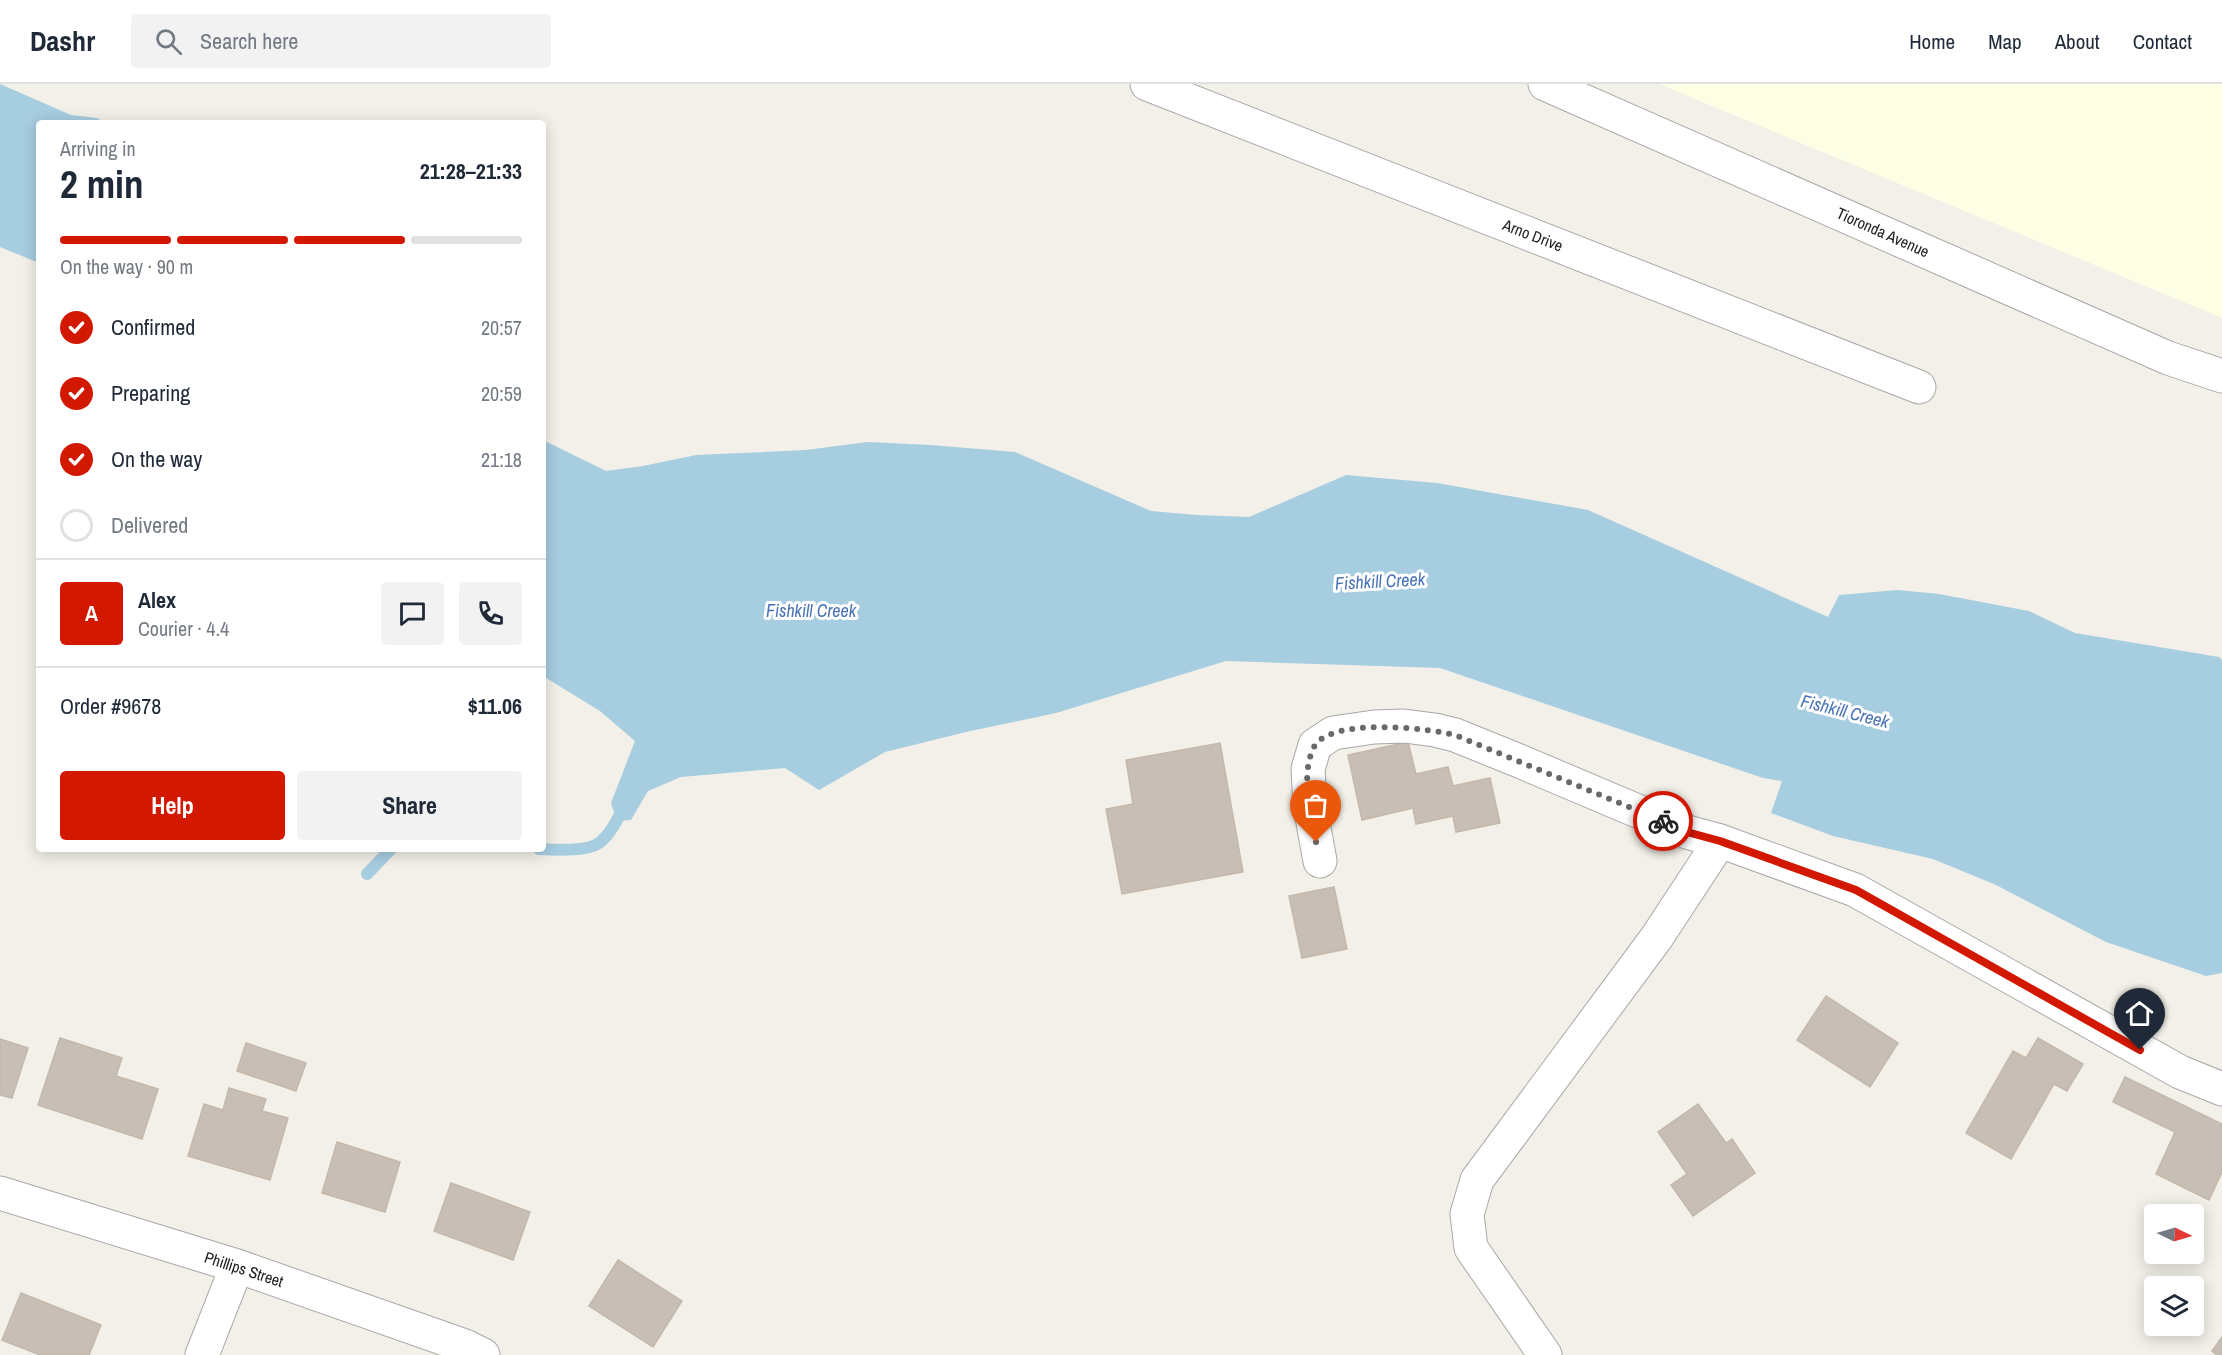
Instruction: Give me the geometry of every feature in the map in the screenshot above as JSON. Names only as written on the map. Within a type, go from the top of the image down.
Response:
[{"type":"street","name":"Arno Drive","points":[[1147,84],[1919,387]]},
{"type":"street","name":"Tioronda Avenue","points":[[1545,84],[2168,358],[2222,376]]},
{"type":"street","points":[[1320,861],[1310,806],[1308,769],[1315,745],[1333,733],[1374,727],[1404,726],[1455,735],[1687,832],[1720,841],[1856,890],[2180,1072],[2222,1089]]},
{"type":"street","points":[[1545,1355],[1471,1248],[1467,1214],[1478,1180],[1657,937],[1720,841]]},
{"type":"street","name":"Phillips Street","points":[[0,1193],[237,1266],[454,1342],[483,1355]]},
{"type":"street","points":[[202,1355],[237,1266]]},
{"type":"shaded area","points":[[1659,84],[2222,84],[2222,318]]},
{"type":"water","points":[[0,84],[71,115],[100,120],[36,120],[36,262],[0,247]]},
{"type":"water","name":"Fishkill Creek","points":[[546,441],[606,471],[696,455],[806,450],[868,442],[1015,452],[1151,511],[1197,515],[1249,517],[1346,475],[1437,483],[1588,510],[1828,617],[1839,595],[1898,590],[1939,594],[2029,611],[2075,633],[2219,657],[2222,660],[2222,973],[2206,976],[2106,942],[1996,885],[1933,859],[1833,836],[1771,813],[1782,781],[1763,778],[1440,668],[1226,661],[1056,713],[885,752],[819,790],[785,768],[681,777],[648,791],[631,820],[617,821],[611,803],[635,741],[600,711],[546,678]]},
{"type":"building","points":[[1408,742],[1416,774],[1448,767],[1453,786],[1490,778],[1500,823],[1456,832],[1453,816],[1416,824],[1413,808],[1362,820],[1348,755]]},
{"type":"building","points":[[1220,743],[1243,872],[1122,894],[1106,809],[1133,804],[1126,760]]},
{"type":"building","points":[[1334,887],[1347,949],[1302,958],[1289,896]]},
{"type":"building","points":[[1826,996],[1898,1043],[1870,1087],[1797,1040]]},
{"type":"building","points":[[60,1038],[122,1058],[116,1076],[158,1089],[142,1139],[38,1105]]},
{"type":"building","points":[[2038,1038],[2083,1064],[2067,1091],[2054,1084],[2011,1159],[1966,1133],[2013,1051],[2026,1058]]},
{"type":"building","points":[[0,1039],[28,1048],[12,1098],[0,1095]]},
{"type":"building","points":[[246,1043],[306,1063],[296,1091],[237,1071]]},
{"type":"building","points":[[2125,1077],[2222,1124],[2222,1172],[2209,1200],[2156,1174],[2175,1132],[2113,1102]]},
{"type":"building","points":[[229,1088],[266,1099],[262,1111],[288,1118],[270,1180],[188,1156],[204,1104],[223,1110]]},
{"type":"building","points":[[1698,1104],[1726,1143],[1732,1139],[1755,1173],[1693,1216],[1671,1185],[1687,1174],[1658,1132]]},
{"type":"building","points":[[337,1142],[400,1162],[385,1212],[322,1193]]},
{"type":"building","points":[[451,1183],[530,1212],[513,1260],[434,1231]]},
{"type":"building","points":[[618,1260],[682,1301],[653,1347],[589,1306]]},
{"type":"building","points":[[21,1293],[101,1325],[89,1355],[40,1355],[2,1340]]},
{"type":"building","points":[[2222,1337],[2222,1355],[2217,1355],[2212,1351]]},
{"type":"waterway","points":[[546,849],[570,850],[594,846],[610,831],[623,808]]},
{"type":"waterway","points":[[367,874],[388,852]]},
{"type":"way so far","points":[[1316,842],[1310,806],[1308,769],[1315,745],[1333,733],[1374,727],[1404,726],[1455,735],[1663,821]]},
{"type":"route","points":[[1663,821],[1687,832],[1720,841],[1856,890],[2140,1050]]}]
